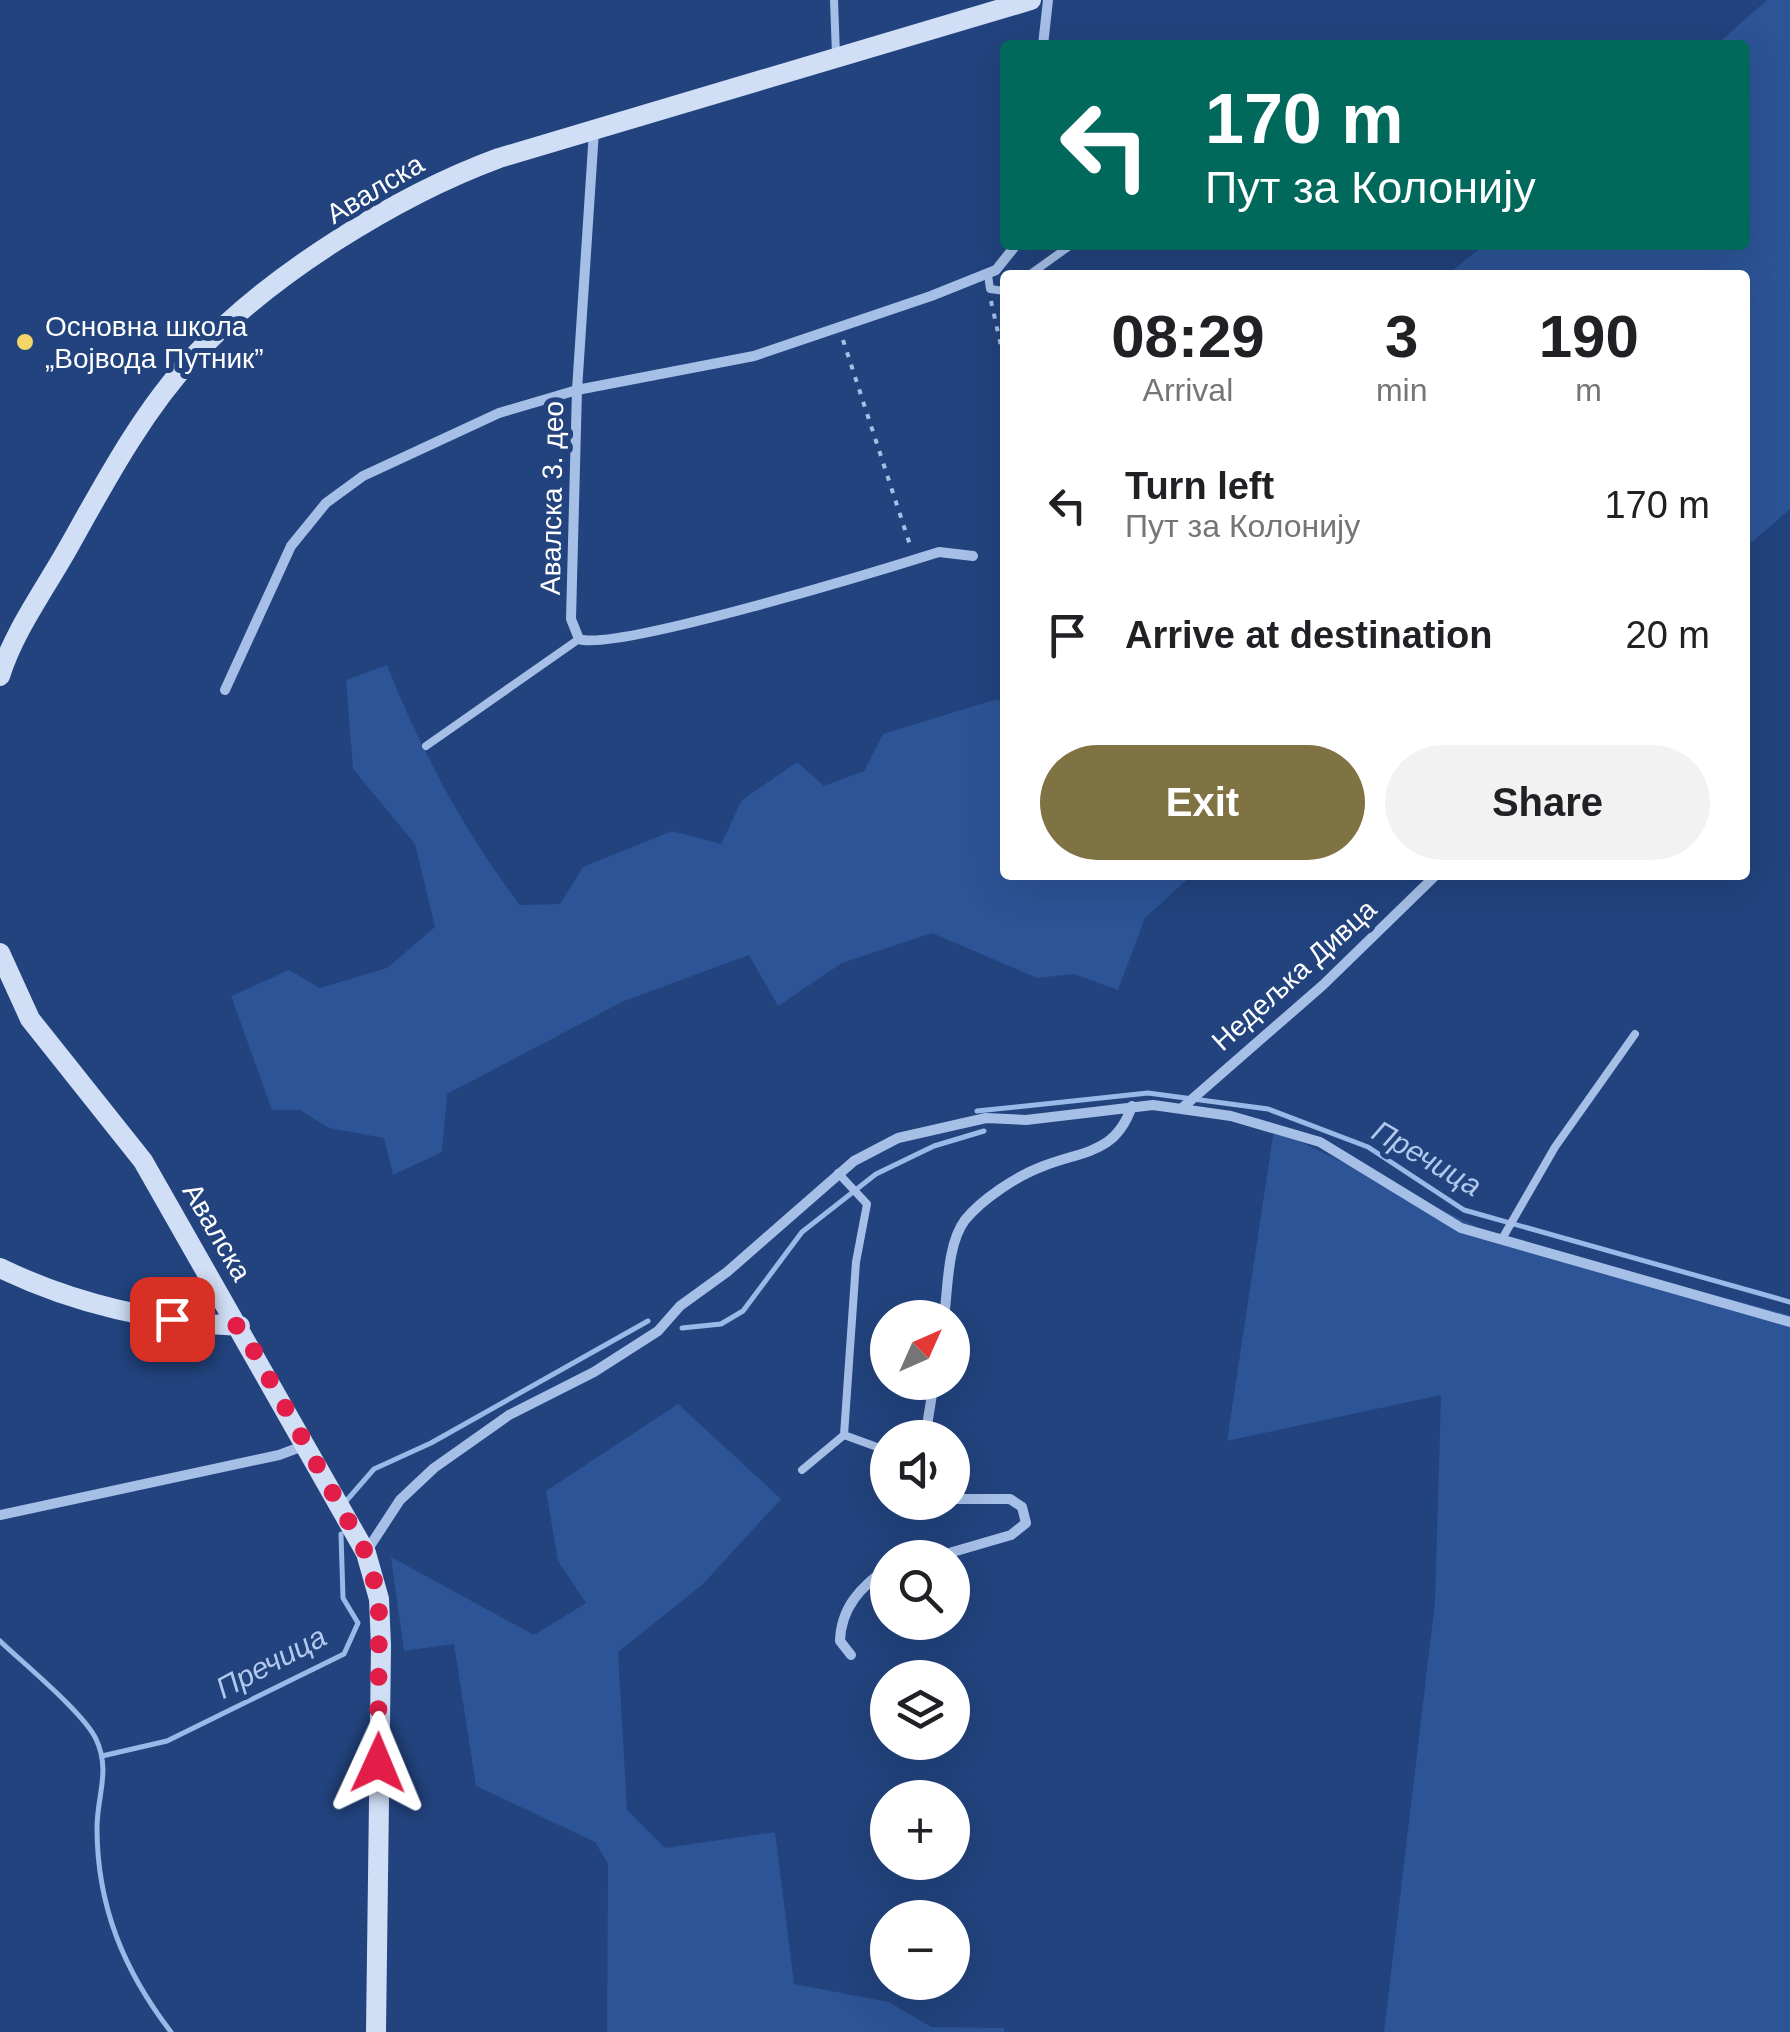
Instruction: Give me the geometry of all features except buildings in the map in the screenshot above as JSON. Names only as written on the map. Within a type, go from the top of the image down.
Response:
[{"type":"street","name":"Авалска","points":[[0,676],[48,582],[148,414],[193,357],[236,315],[423,187],[499,158],[1032,0]]},
{"type":"street","points":[[1044,40],[1048,0]]},
{"type":"street","name":"Авалска 3. део","points":[[579,639],[571,619],[577,390],[594,130]]},
{"type":"street","points":[[225,690],[291,546],[326,504],[363,476],[467,425],[577,390],[754,356],[988,275],[1013,250]]},
{"type":"street","points":[[579,639],[592,644],[624,639],[950,550],[973,556]]},
{"type":"street","name":"Недељка Дивца","points":[[1182,1107],[1282,1022],[1431,880]]},
{"type":"street","name":"Авалска","points":[[0,953],[30,1019],[143,1161],[366,1553],[379,1598],[381,1646],[376,2032]]},
{"type":"street","points":[[947,1300],[956,1240],[965,1220],[1039,1168],[1106,1146],[1125,1127],[1132,1106]]},
{"type":"street","points":[[366,1553],[400,1500],[434,1468],[509,1415],[594,1372],[658,1332],[680,1306],[727,1272],[838,1173],[898,1138],[986,1118],[1026,1120],[1132,1106],[1182,1107],[1231,1116],[1320,1142],[1462,1228],[1503,1236],[1790,1322]]},
{"type":"street","points":[[0,1268],[70,1298],[107,1307],[204,1325],[240,1326]]},
{"type":"street","points":[[0,1515],[279,1456],[307,1445]]},
{"type":"street","points":[[970,1499],[1010,1499],[1022,1507],[1026,1523],[1011,1536],[970,1547]]},
{"type":"street","points":[[851,1655],[840,1642],[841,1620],[860,1588],[870,1580]]},
{"type":"lane","points":[[834,0],[836,59]]},
{"type":"lane","points":[[1036,270],[1064,250]]},
{"type":"lane","points":[[988,275],[990,290],[1000,291]]},
{"type":"lane","points":[[426,746],[579,639]]},
{"type":"lane","points":[[1503,1236],[1563,1134],[1635,1034]]},
{"type":"lane","points":[[802,1470],[844,1435],[856,1262],[867,1204],[860,1192],[838,1173]]},
{"type":"lane","points":[[844,1435],[870,1445]]},
{"type":"path","points":[[990,290],[1000,339]]},
{"type":"path","points":[[838,326],[914,560]]},
{"type":"shaded area","points":[[1767,0],[1790,0],[1790,509],[1750,544],[1750,270],[1453,270],[1478,250],[1750,250],[1750,40],[1722,40]]},
{"type":"shaded area","points":[[387,665],[445,790],[520,905],[560,904],[583,867],[672,831],[721,844],[742,800],[797,762],[824,786],[864,771],[883,734],[997,699],[1000,880],[1187,880],[1145,918],[1118,990],[1074,974],[1037,978],[932,933],[842,963],[778,1006],[749,955],[624,1001],[447,1094],[442,1152],[393,1175],[384,1138],[329,1128],[300,1110],[272,1110],[231,996],[289,970],[320,988],[387,968],[435,927],[415,844],[353,769],[346,680]]},
{"type":"shaded area","points":[[1274,1129],[1502,1239],[1790,1315],[1790,2032],[1384,2032],[1435,1602],[1441,1395],[1227,1441]]},
{"type":"shaded area","points":[[678,1404],[781,1499],[703,1584],[618,1652],[627,1810],[665,1848],[775,1832],[794,1984],[889,2002],[931,2027],[1004,2028],[1004,2032],[607,2032],[608,1864],[595,1842],[476,1786],[454,1644],[404,1651],[391,1557],[534,1635],[586,1603],[558,1561],[546,1491]]},
{"type":"waterway","name":"Пречица","points":[[977,1111],[1148,1093],[1268,1109],[1368,1147],[1464,1210],[1790,1302]]},
{"type":"waterway","name":"Пречица","points":[[682,1328],[721,1324],[743,1311],[802,1232],[876,1174],[934,1146],[984,1131]]},
{"type":"waterway","name":"Пречица","points":[[347,1500],[374,1469],[431,1443],[648,1321]]},
{"type":"waterway","name":"Пречица","points":[[102,1756],[167,1741],[344,1654],[358,1623],[343,1598],[341,1534]]},
{"type":"waterway","points":[[0,1641],[66,1702],[96,1739],[103,1773],[98,1857],[108,1911],[127,1961],[171,2032]]},
{"type":"place","name":"Основна школа „Војвода Путник”","points":[[25,342]]},
{"type":"route","points":[[172,1319],[240,1326],[366,1553],[379,1598],[378,1763]]}]
